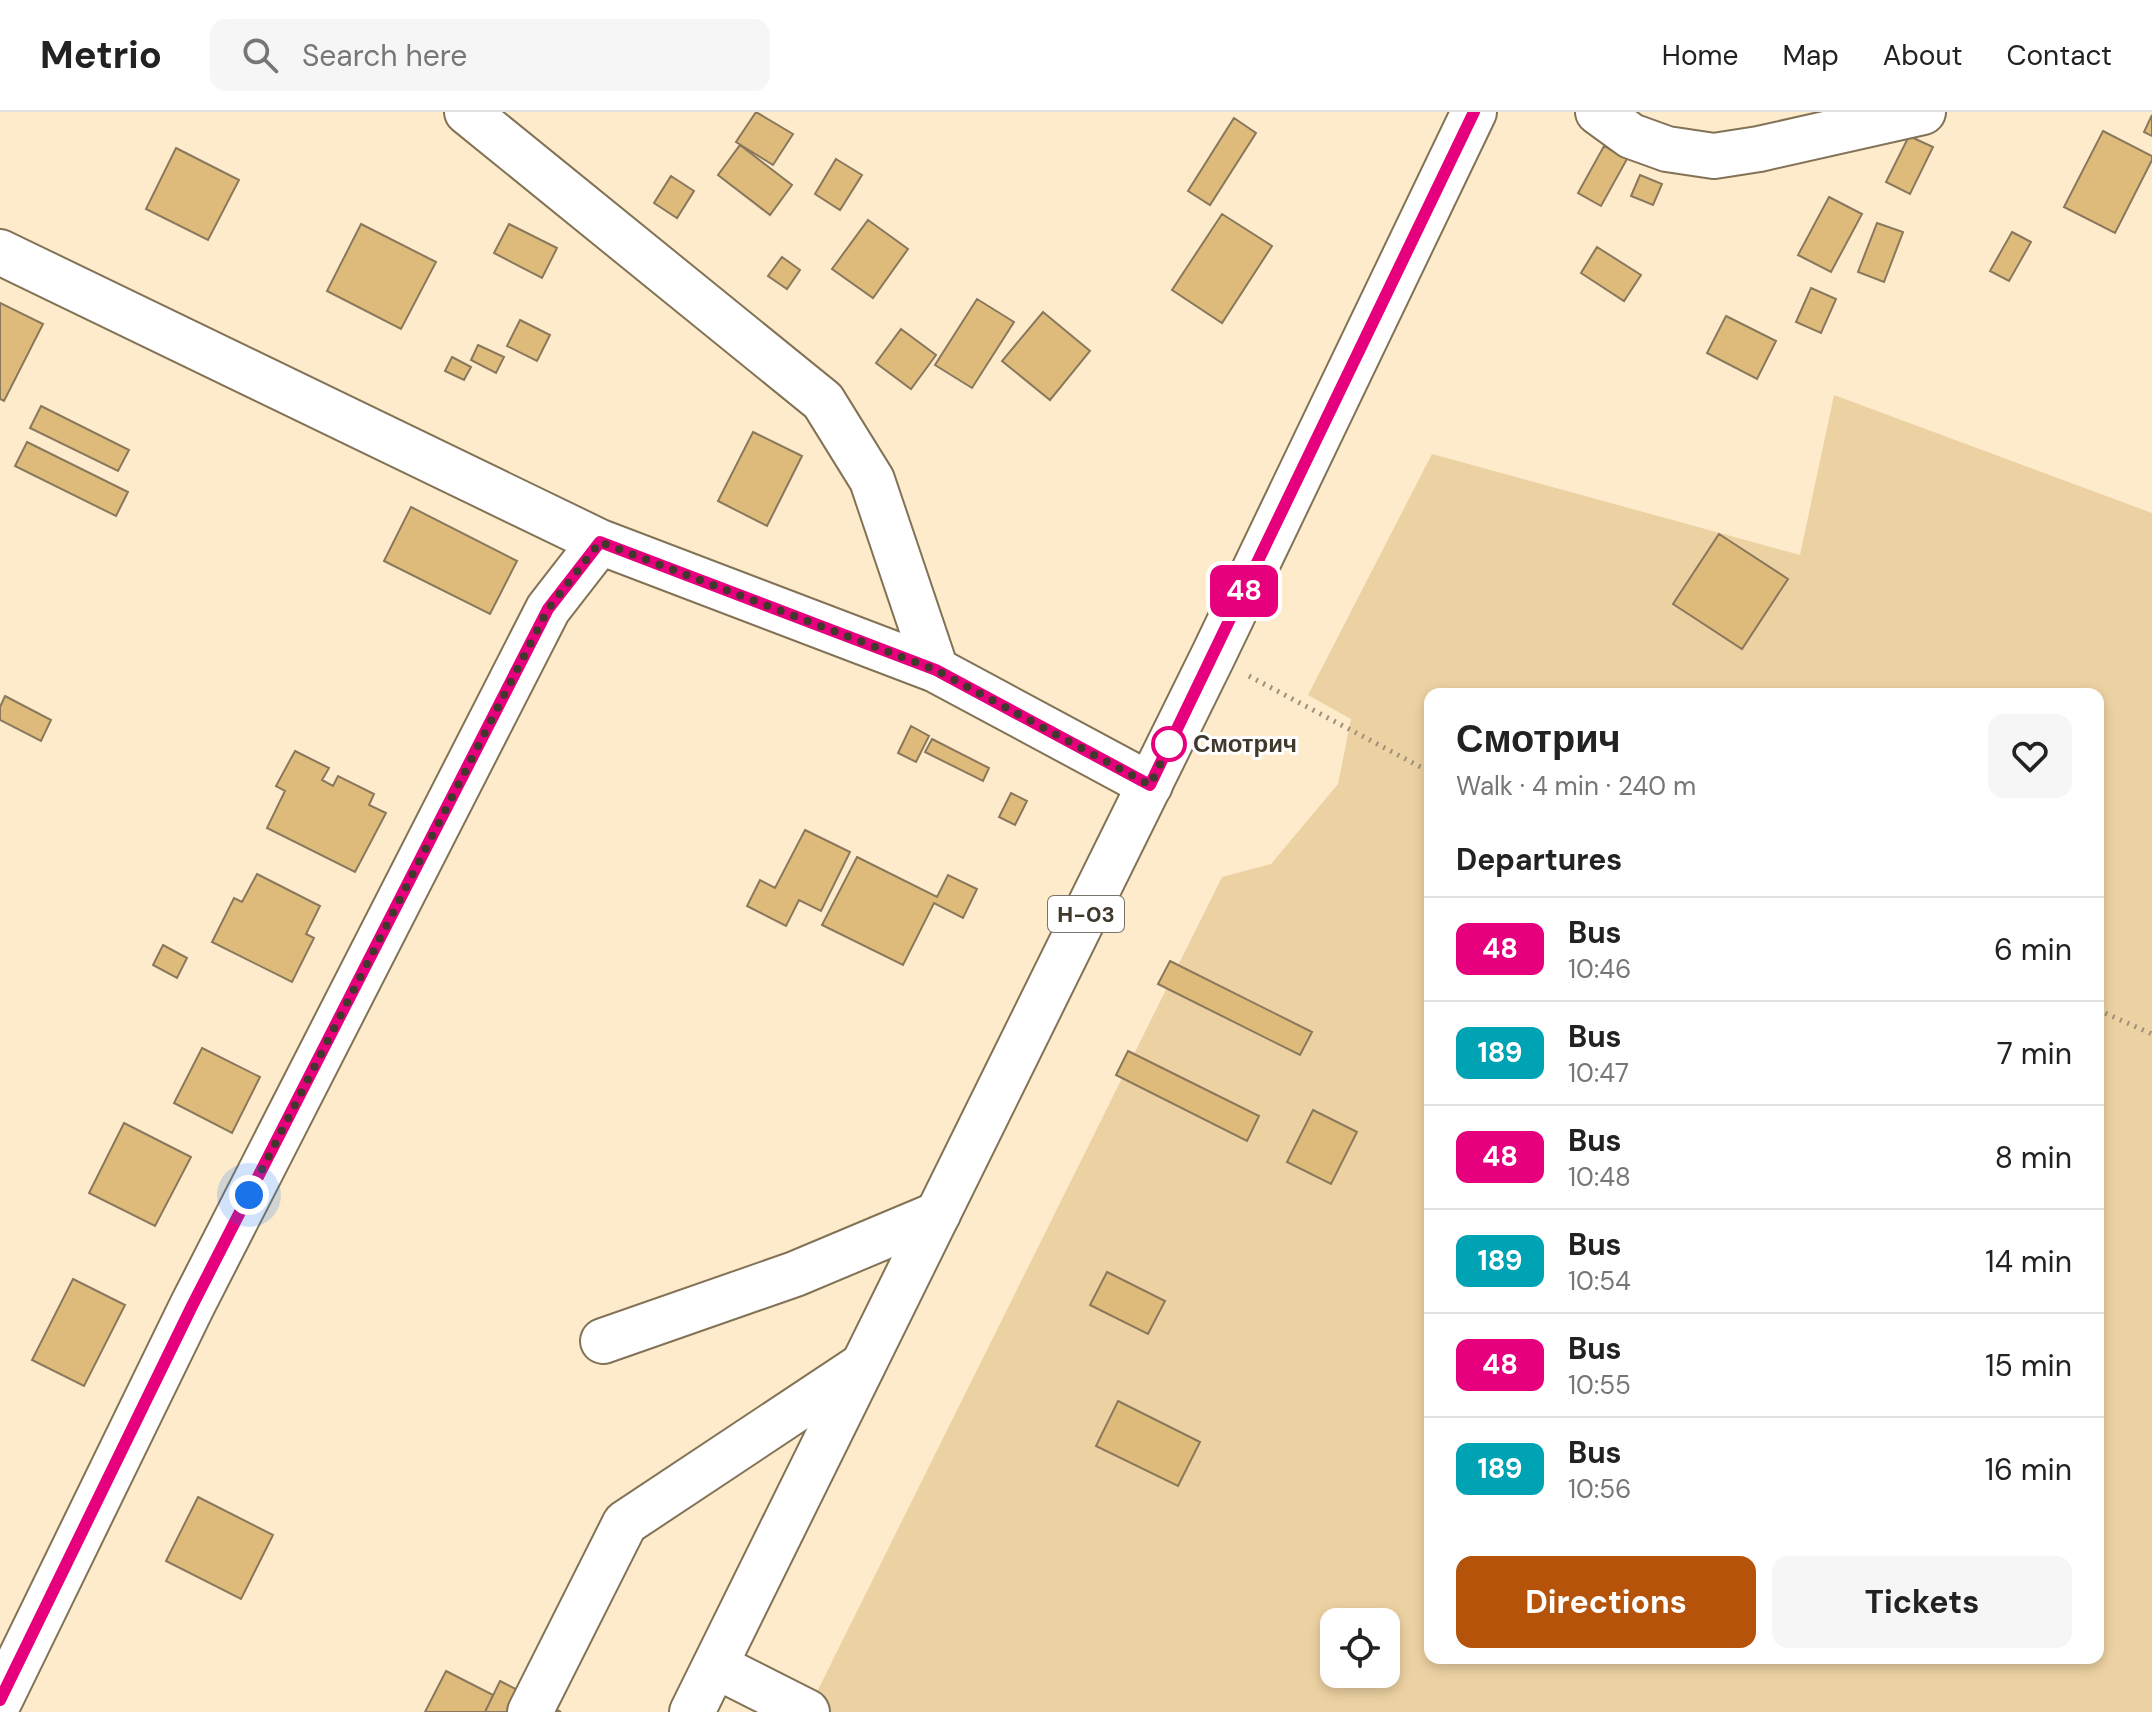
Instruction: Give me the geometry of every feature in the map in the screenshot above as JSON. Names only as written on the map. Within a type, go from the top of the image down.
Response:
[{"type":"street","points":[[467,112],[823,401],[872,480],[936,670]]},
{"type":"street","name":"Н-03","points":[[692,1712],[1150,785],[1474,112]]},
{"type":"street","points":[[1598,112],[1631,136],[1667,149],[1714,156],[1759,149],[1923,112]]},
{"type":"street","points":[[0,252],[600,542],[936,670],[1150,785]]},
{"type":"street","points":[[0,1700],[192,1306],[548,609],[600,542]]},
{"type":"street","points":[[603,1341],[795,1274],[938,1214]]},
{"type":"street","points":[[530,1712],[625,1523],[863,1365]]},
{"type":"street","points":[[716,1666],[807,1712]]},
{"type":"path","points":[[1213,656],[1424,769]]},
{"type":"path","points":[[2104,1013],[2152,1034]]},
{"type":"shaded area","points":[[1834,395],[2152,513],[2152,1712],[807,1712],[1222,877],[1271,864],[1338,784],[1351,719],[1308,695],[1432,454],[1800,555]]},
{"type":"building","points":[[756,112],[793,134],[773,165],[736,142]]},
{"type":"building","points":[[2152,115],[2152,136],[2144,132]]},
{"type":"building","points":[[1234,118],[1256,133],[1210,205],[1188,191]]},
{"type":"building","points":[[2103,131],[2152,156],[2115,233],[2064,207]]},
{"type":"building","points":[[1909,136],[1933,147],[1910,194],[1886,182]]},
{"type":"building","points":[[740,145],[792,185],[770,215],[718,175]]},
{"type":"building","points":[[1604,146],[1627,159],[1601,206],[1578,193]]},
{"type":"building","points":[[176,148],[239,180],[208,240],[146,209]]},
{"type":"building","points":[[836,159],[862,175],[840,210],[815,194]]},
{"type":"building","points":[[1640,175],[1662,184],[1653,205],[1631,196]]},
{"type":"building","points":[[671,176],[694,191],[677,218],[654,203]]},
{"type":"building","points":[[1829,197],[1862,214],[1831,272],[1798,255]]},
{"type":"building","points":[[1222,214],[1272,246],[1222,323],[1172,290]]},
{"type":"building","points":[[868,220],[908,249],[873,298],[832,269]]},
{"type":"building","points":[[1877,223],[1903,232],[1884,282],[1858,272]]},
{"type":"building","points":[[361,224],[436,262],[401,329],[327,291]]},
{"type":"building","points":[[509,224],[557,248],[542,278],[494,253]]},
{"type":"building","points":[[2012,232],[2031,242],[2009,281],[1990,271]]},
{"type":"building","points":[[1597,247],[1641,275],[1624,301],[1581,273]]},
{"type":"building","points":[[782,257],[800,270],[787,289],[768,276]]},
{"type":"building","points":[[1811,288],[1836,299],[1821,333],[1796,322]]},
{"type":"building","points":[[977,299],[1014,322],[972,388],[935,365]]},
{"type":"building","points":[[0,303],[43,324],[4,401],[0,399]]},
{"type":"building","points":[[1043,312],[1090,351],[1050,400],[1002,361]]},
{"type":"building","points":[[1726,316],[1776,341],[1757,379],[1707,353]]},
{"type":"building","points":[[520,320],[550,335],[537,361],[507,346]]},
{"type":"building","points":[[901,329],[936,355],[911,389],[876,363]]},
{"type":"building","points":[[478,345],[504,357],[496,373],[471,360]]},
{"type":"building","points":[[452,357],[471,367],[464,380],[445,371]]},
{"type":"building","points":[[41,406],[129,450],[118,471],[30,428]]},
{"type":"building","points":[[753,432],[802,456],[767,526],[718,501]]},
{"type":"building","points":[[27,442],[128,492],[116,516],[15,466]]},
{"type":"building","points":[[411,507],[517,561],[490,614],[384,561]]},
{"type":"building","points":[[1719,534],[1788,579],[1742,649],[1673,604]]},
{"type":"building","points":[[5,696],[51,720],[41,741],[0,720],[0,707]]},
{"type":"building","points":[[911,726],[929,736],[916,762],[898,753]]},
{"type":"building","points":[[932,739],[989,768],[983,781],[925,752]]},
{"type":"building","points":[[295,751],[329,768],[322,780],[333,786],[338,776],[374,794],[369,805],[386,813],[355,872],[267,828],[285,791],[276,786]]},
{"type":"building","points":[[1011,793],[1027,801],[1015,825],[999,817]]},
{"type":"building","points":[[805,830],[850,852],[821,911],[799,900],[786,926],[747,906],[760,880],[775,888]]},
{"type":"building","points":[[857,857],[937,897],[948,875],[977,889],[963,918],[934,903],[903,965],[822,925]]},
{"type":"building","points":[[257,874],[320,906],[306,934],[314,938],[292,982],[212,942],[234,898],[242,902]]},
{"type":"building","points":[[163,945],[187,958],[177,978],[153,965]]},
{"type":"building","points":[[1170,961],[1312,1032],[1300,1055],[1158,984]]},
{"type":"building","points":[[202,1048],[260,1077],[232,1133],[174,1103]]},
{"type":"building","points":[[1128,1051],[1259,1116],[1247,1141],[1116,1075]]},
{"type":"building","points":[[1313,1110],[1357,1132],[1331,1184],[1287,1162]]},
{"type":"building","points":[[124,1123],[191,1157],[155,1226],[89,1193]]},
{"type":"building","points":[[1107,1272],[1165,1301],[1148,1334],[1090,1305]]},
{"type":"building","points":[[73,1279],[125,1305],[84,1386],[32,1360]]},
{"type":"building","points":[[1118,1401],[1200,1442],[1178,1486],[1096,1446]]},
{"type":"building","points":[[198,1497],[273,1535],[241,1599],[166,1561]]},
{"type":"building","points":[[446,1671],[493,1695],[485,1712],[425,1712]]},
{"type":"building","points":[[500,1681],[561,1712],[485,1712]]},
{"type":"bus line","name":"48","points":[[0,1700],[192,1306],[548,609],[600,542],[936,670],[1150,785],[1474,112]]},
{"type":"place","name":"Смотрич","points":[[1169,744]]},
{"type":"route","points":[[249,1195],[548,609],[600,542],[936,670],[1150,785],[1175,734],[1169,744]]}]
